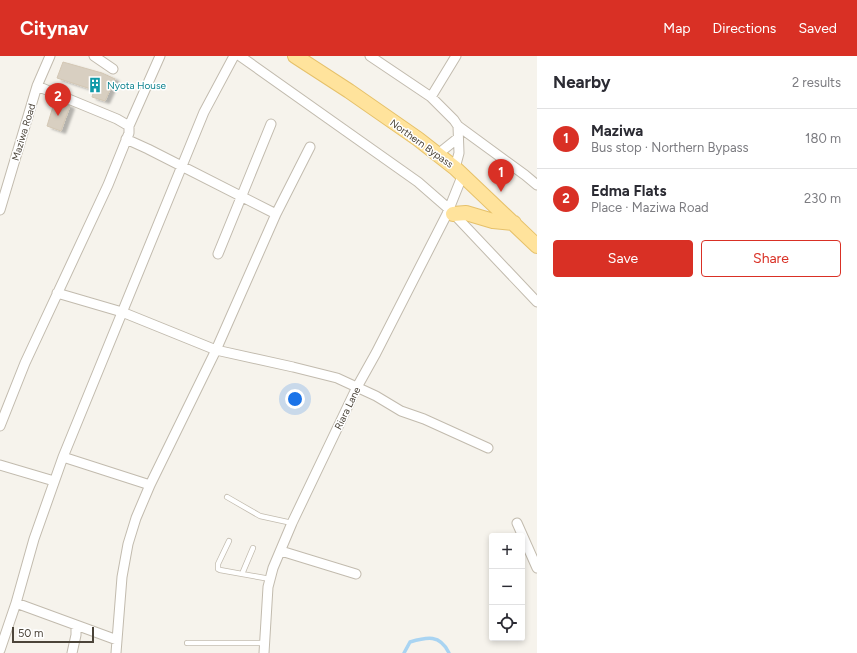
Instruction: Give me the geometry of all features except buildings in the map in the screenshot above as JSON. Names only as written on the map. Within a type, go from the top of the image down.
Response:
[{"type":"main road","name":"Northern Bypass","points":[[295,56],[356,95],[438,154],[459,171],[535,241]]},
{"type":"main road","points":[[451,211],[466,213],[493,221],[514,223]]},
{"type":"street","name":"Maziwa Road","points":[[0,210],[37,86],[50,56]]},
{"type":"street","points":[[94,56],[113,69]]},
{"type":"street","points":[[0,426],[25,363],[108,185],[129,133],[129,126],[160,56]]},
{"type":"street","points":[[0,650],[16,603],[34,539],[63,457],[204,112],[234,56]]},
{"type":"street","points":[[240,56],[418,182],[451,211],[537,302]]},
{"type":"street","points":[[370,56],[431,97],[458,126],[537,185]]},
{"type":"street","points":[[431,97],[456,56]]},
{"type":"street","points":[[37,86],[117,118],[129,126]]},
{"type":"street","points":[[218,254],[271,124]]},
{"type":"street","name":"Riara Lane","points":[[264,653],[268,587],[292,523],[357,387],[451,211],[459,171],[458,126]]},
{"type":"street","points":[[438,154],[458,138]]},
{"type":"street","points":[[126,140],[148,149],[276,214]]},
{"type":"street","points":[[116,653],[122,577],[125,559],[136,518],[150,485],[216,350],[276,214],[310,147]]},
{"type":"street","points":[[57,293],[122,312],[216,350],[337,378],[357,387],[400,411],[424,419],[488,448]]},
{"type":"street","points":[[63,457],[150,485]]},
{"type":"street","points":[[0,465],[54,481]]},
{"type":"street","points":[[517,523],[537,568]]},
{"type":"street","points":[[281,551],[356,574]]},
{"type":"street","points":[[16,603],[117,640]]},
{"type":"street","points":[[72,653],[76,635],[76,625]]},
{"type":"lane","points":[[226,497],[260,516],[292,523]]},
{"type":"lane","points":[[228,541],[218,564],[218,569],[270,579]]},
{"type":"lane","points":[[242,574],[253,548]]},
{"type":"lane","points":[[187,643],[265,643]]},
{"type":"waterway","points":[[404,653],[410,642],[427,638],[432,638],[442,643],[449,653]]},
{"type":"place","name":"Nyota House","points":[[95,85]]},
{"type":"place","name":"Edma Flats","points":[[58,116]]},
{"type":"place","name":"Maziwa","points":[[501,192]]}]
